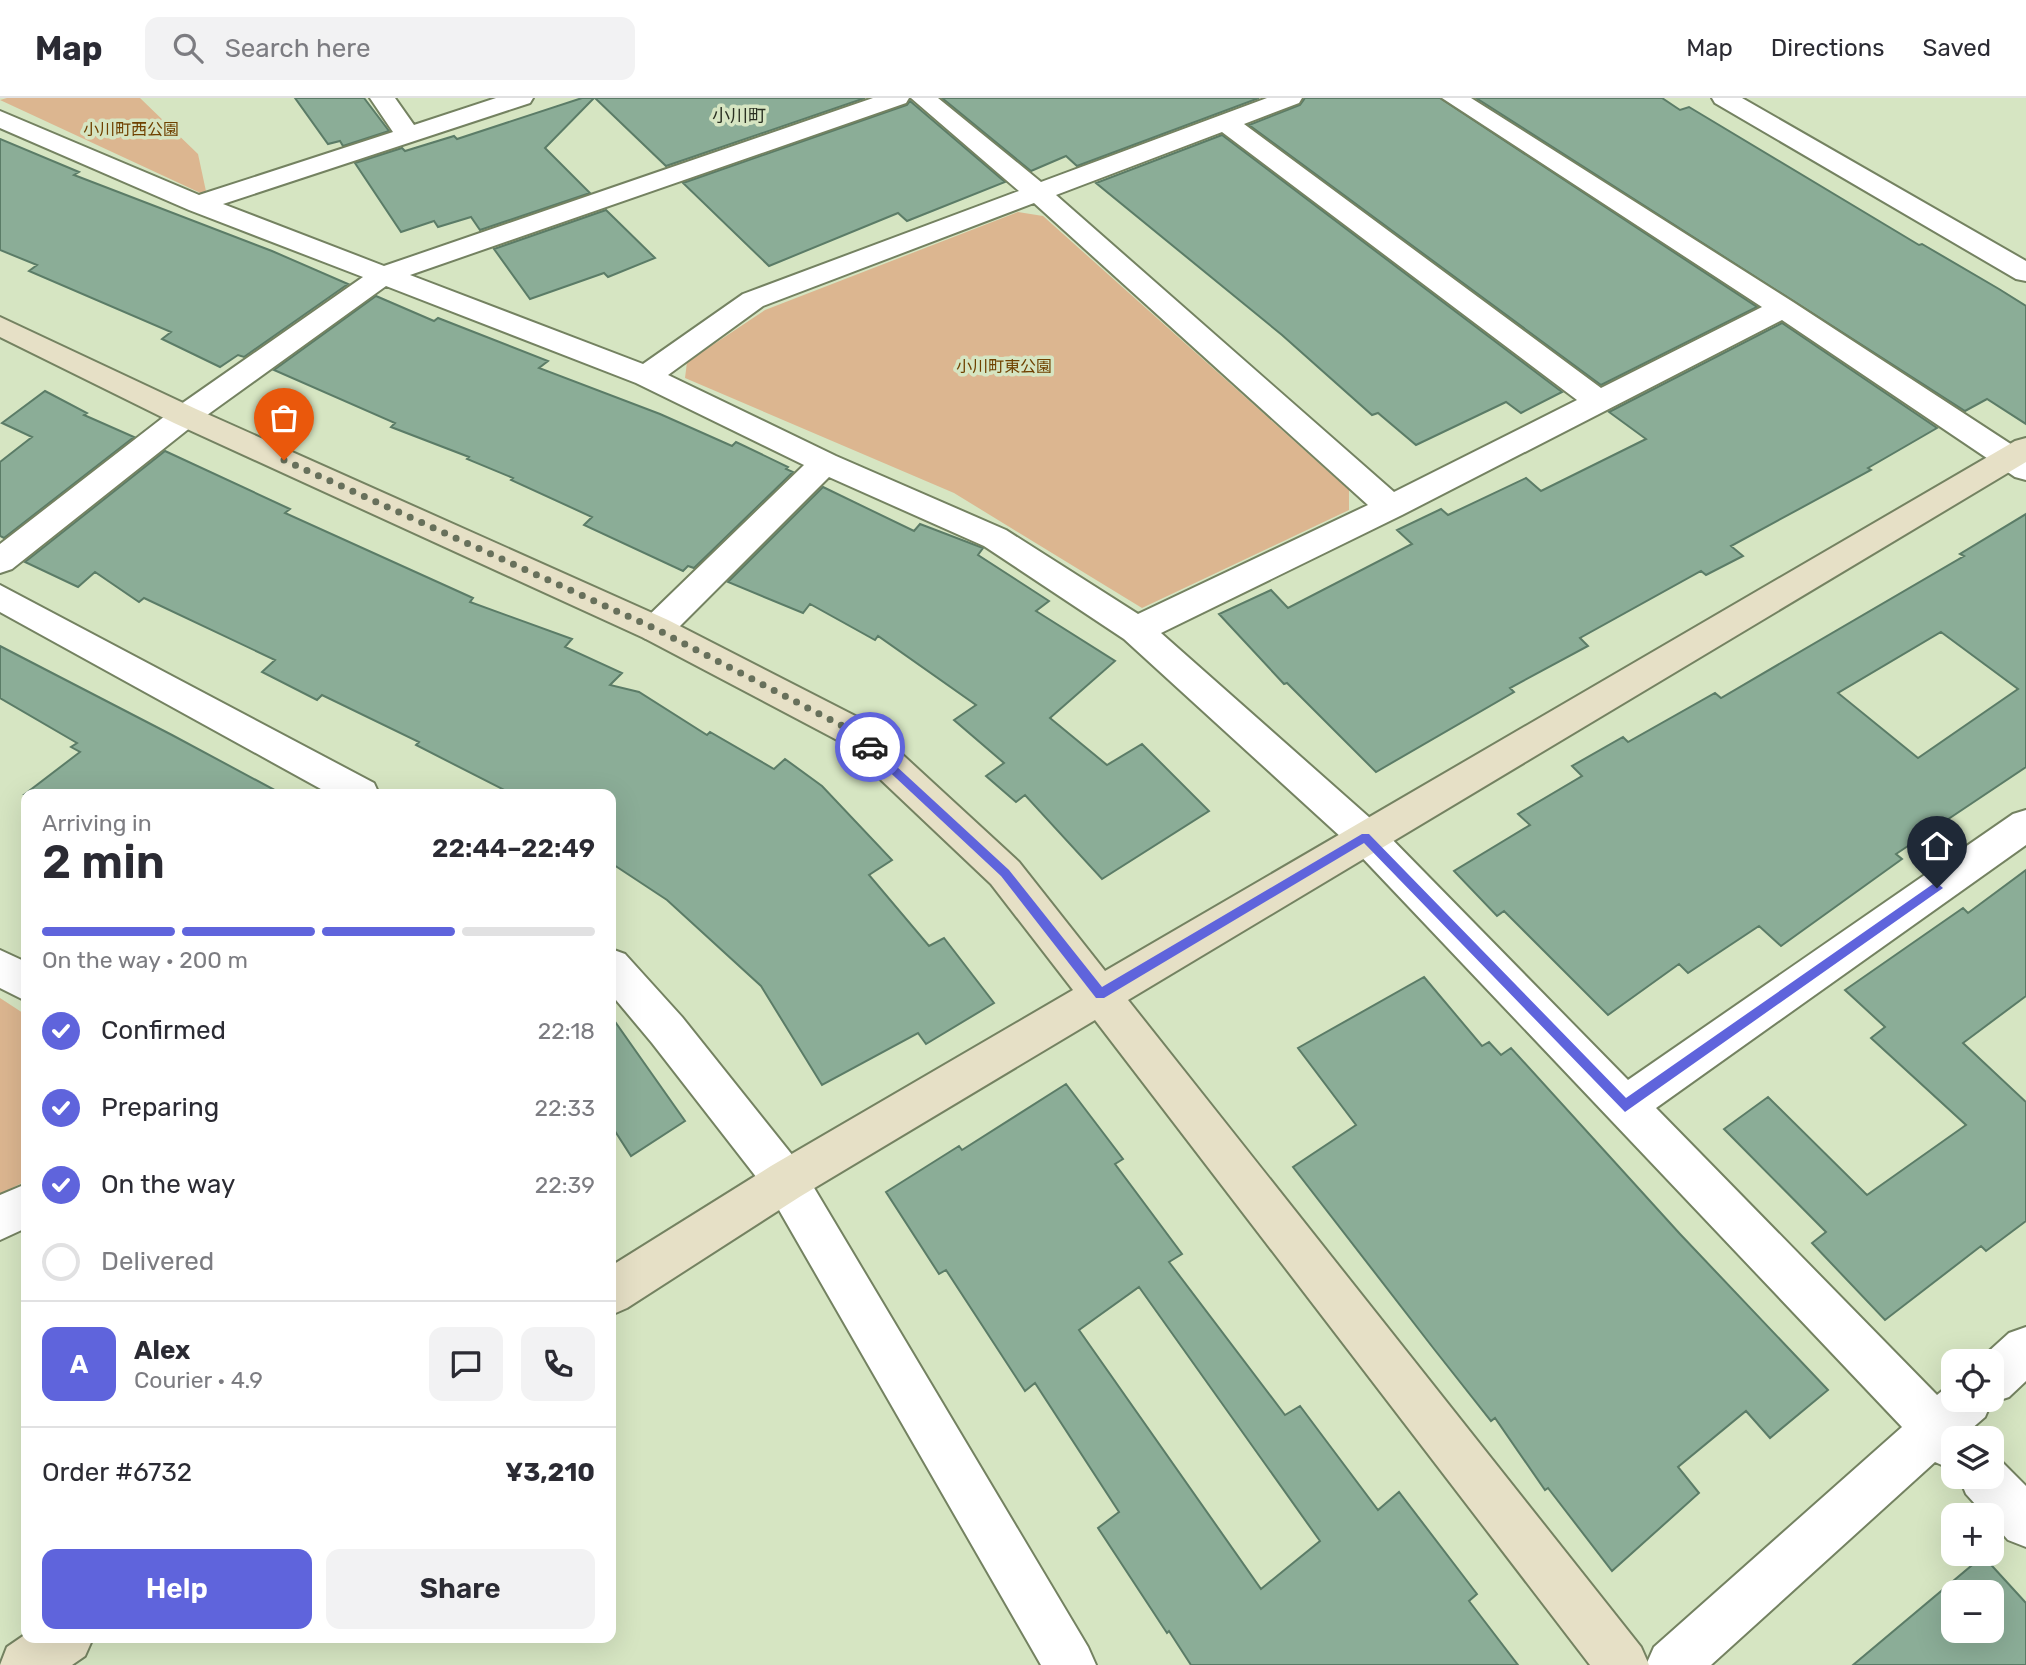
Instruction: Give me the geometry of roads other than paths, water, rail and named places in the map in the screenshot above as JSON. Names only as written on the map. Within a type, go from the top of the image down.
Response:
[{"type":"street","points":[[382,98],[408,134]]},
{"type":"street","points":[[198,204],[521,98]]},
{"type":"street","points":[[0,561],[185,415],[384,275],[897,98]]},
{"type":"street","points":[[923,98],[1037,192],[1391,507]]},
{"type":"street","points":[[646,376],[753,300],[1290,98]]},
{"type":"street","points":[[616,1289],[786,1181],[1100,994],[2020,458],[1454,98]]},
{"type":"street","points":[[1724,98],[2026,273]]},
{"type":"street","points":[[0,119],[198,204],[646,376],[825,463],[995,538],[1136,630],[1366,837],[1625,1106],[1952,1425],[1672,1665]]},
{"type":"street","points":[[1226,123],[1597,400]]},
{"type":"street","points":[[1136,630],[1391,507],[1597,400],[1783,308]]},
{"type":"street","points":[[0,326],[185,415],[656,629],[854,732],[1005,873],[1623,1665]]},
{"type":"street","points":[[656,629],[825,463]]},
{"type":"street","points":[[0,597],[352,789]]},
{"type":"street","points":[[1625,1106],[2026,825]]},
{"type":"street","points":[[0,967],[21,980]]},
{"type":"street","points":[[616,973],[667,1030],[786,1181],[1070,1665]]},
{"type":"street","points":[[0,1219],[21,1208]]},
{"type":"street","points":[[2004,1369],[2026,1350]]},
{"type":"street","points":[[1994,1489],[2026,1522]]},
{"type":"street","points":[[25,1665],[59,1643]]},
{"type":"district","name":"小川町","points":[[739,116]]},
{"type":"park label","name":"小川町西公園","points":[[131,129]]},
{"type":"park label","name":"小川町東公園","points":[[1004,366]]}]
